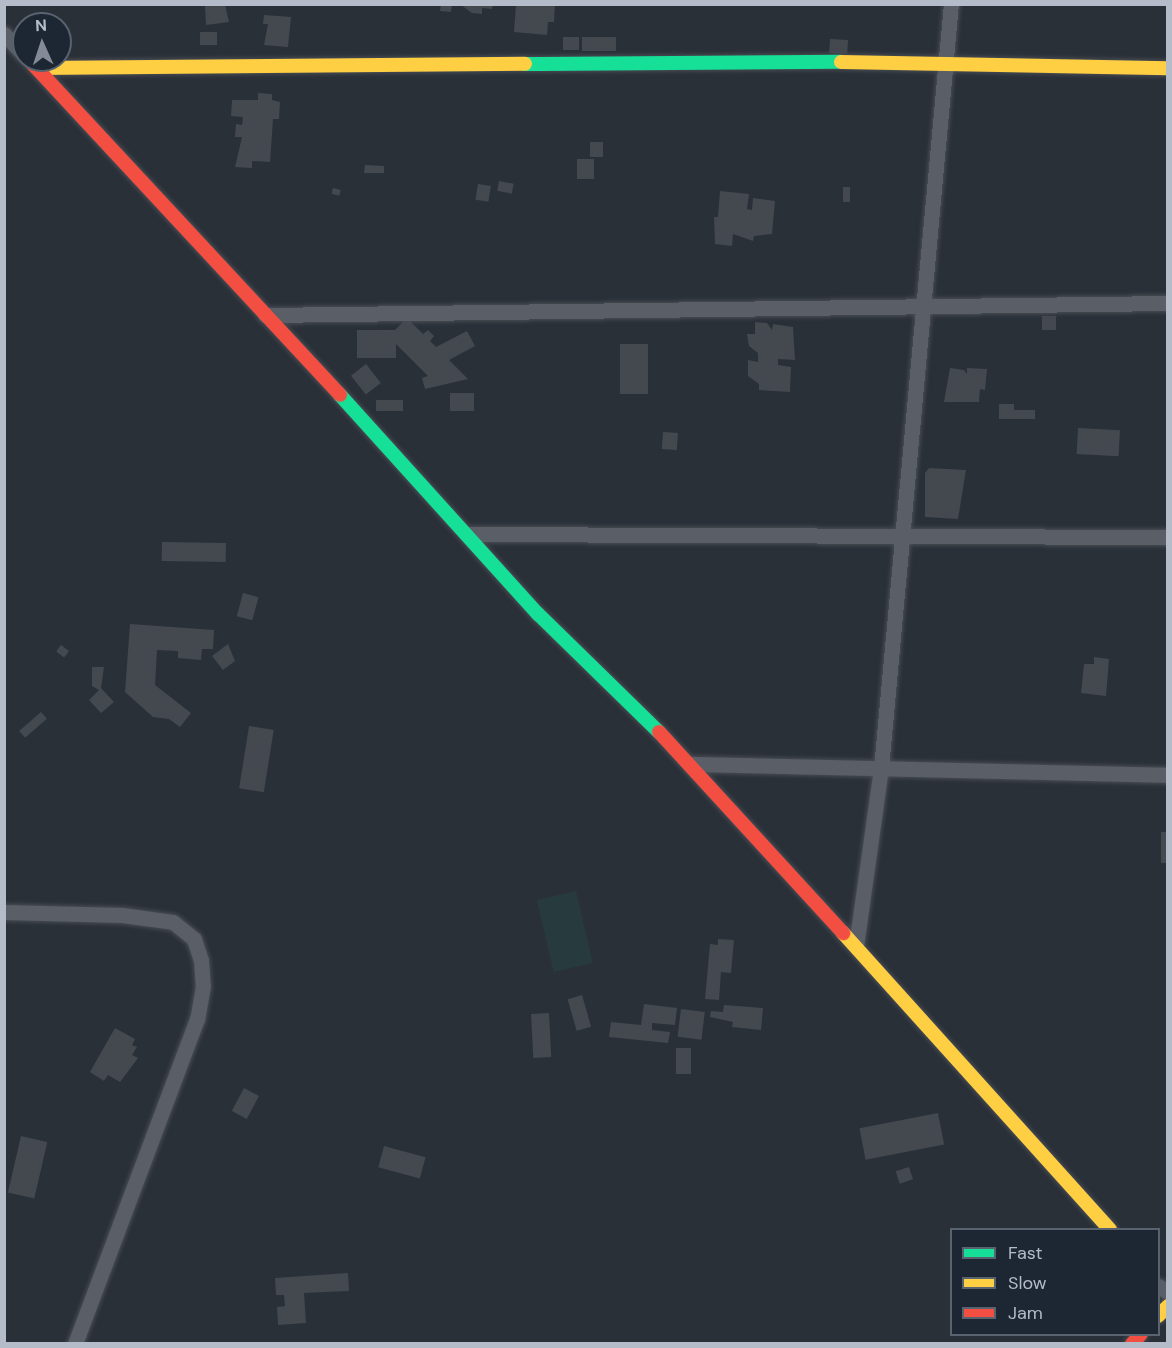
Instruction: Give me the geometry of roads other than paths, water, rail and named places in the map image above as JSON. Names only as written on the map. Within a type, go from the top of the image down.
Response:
[{"type":"street","points":[[856,946],[881,768],[905,535],[923,304],[951,4]]},
{"type":"street","points":[[72,64],[946,61],[1167,68]]},
{"type":"street","points":[[40,72],[470,534],[538,614],[692,764],[1108,1228]]},
{"type":"street","points":[[265,315],[923,304],[1167,303]]},
{"type":"street","points":[[470,534],[1167,537]]},
{"type":"street","points":[[692,764],[1167,776]]},
{"type":"street","points":[[4,912],[122,915],[173,922],[194,939],[201,960],[203,986],[197,1019],[75,1344]]}]
